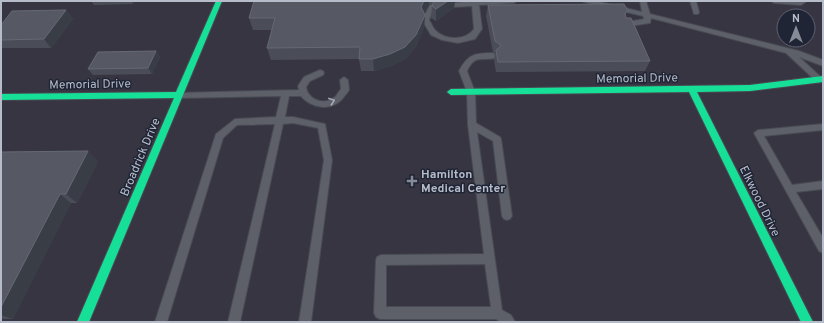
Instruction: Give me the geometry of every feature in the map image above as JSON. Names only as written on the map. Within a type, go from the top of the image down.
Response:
[{"type":"street","name":"Broadrick Drive","points":[[82,322],[219,1]]},
{"type":"street","name":"Memorial Drive","points":[[451,92],[692,90],[750,88],[821,79]]},
{"type":"street","name":"Elkwood Drive","points":[[692,90],[807,322]]},
{"type":"street","name":"Memorial Drive","points":[[1,97],[179,95]]},
{"type":"lane","points":[[475,4],[478,29],[472,37],[458,41],[445,38],[434,33],[425,20],[432,6],[452,3],[475,4],[514,1]]},
{"type":"lane","points":[[586,1],[799,54],[823,63]]},
{"type":"lane","points":[[624,25],[648,20],[643,1]]},
{"type":"lane","points":[[693,1],[696,12]]},
{"type":"lane","points":[[775,1],[801,3],[804,1]]},
{"type":"lane","points":[[787,51],[821,79]]},
{"type":"lane","points":[[799,54],[823,57]]},
{"type":"lane","points":[[494,56],[476,56],[467,62],[463,71],[471,92],[472,125],[497,313]]},
{"type":"lane","points":[[302,93],[304,83],[308,78],[320,73]]},
{"type":"lane","points":[[179,95],[302,93],[310,101],[317,103],[332,102],[343,94],[345,89],[344,80]]},
{"type":"lane","points":[[234,322],[286,93]]},
{"type":"lane","points":[[161,322],[219,136],[235,122],[280,120],[293,120],[322,126],[328,160],[305,322]]},
{"type":"lane","points":[[472,125],[497,139],[507,216]]},
{"type":"lane","points":[[823,127],[758,133],[823,248]]},
{"type":"lane","points":[[789,189],[823,185]]},
{"type":"lane","points":[[489,259],[381,260],[380,313],[497,313],[509,322]]},
{"type":"shaded area","name":"Hamilton Medical Center","points":[[1,1],[823,1],[823,322],[1,322]]},
{"type":"building","points":[[254,1],[424,1],[421,7],[425,15],[416,35],[405,47],[390,54],[373,59],[359,59],[360,47],[267,48],[275,18],[249,18]]},
{"type":"building","points":[[434,1],[448,1],[436,9],[432,6]]},
{"type":"building","points":[[624,4],[628,11],[625,13],[626,18],[631,18],[650,61],[498,62],[496,50],[501,45],[495,41],[488,5]]},
{"type":"building","points":[[66,10],[44,39],[1,40],[1,25],[12,11]]},
{"type":"building","points":[[156,51],[148,68],[88,69],[98,52]]},
{"type":"building","points":[[88,151],[66,194],[60,194],[1,307],[1,152]]},
{"type":"traffic: fast","points":[[83,322],[219,1]]},
{"type":"traffic: fast","points":[[451,92],[750,88],[823,79]]},
{"type":"traffic: fast","points":[[692,90],[807,322]]},
{"type":"traffic: fast","points":[[1,97],[179,95]]},
{"type":"place","name":"Hamilton Medical Center","points":[[412,181]]}]
